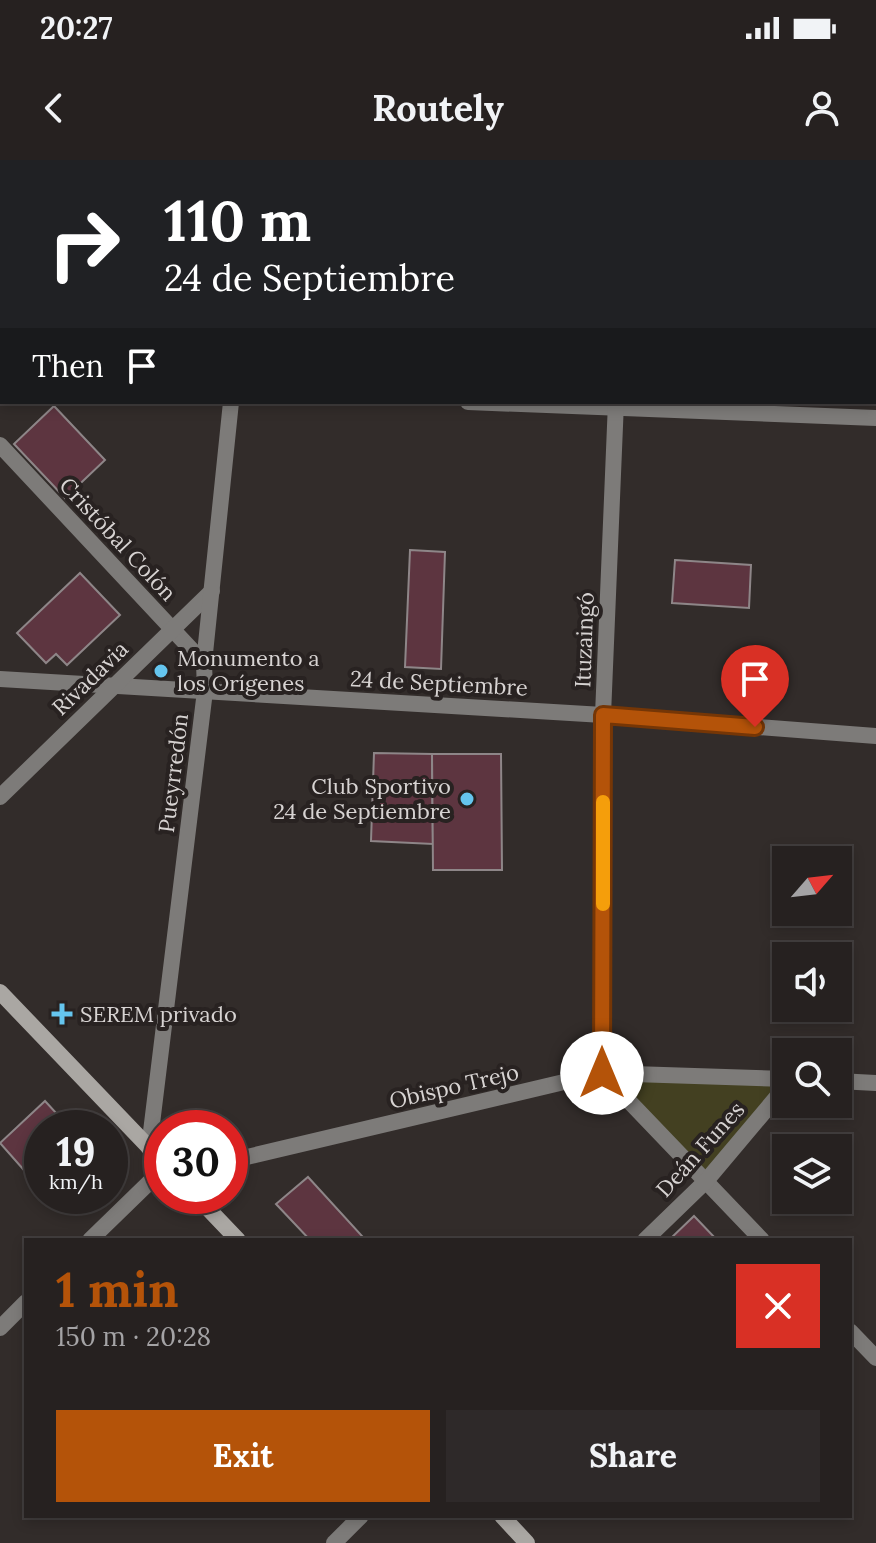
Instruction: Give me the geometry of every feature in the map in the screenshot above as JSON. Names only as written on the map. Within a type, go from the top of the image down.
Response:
[{"type":"main road","points":[[0,992],[144,1143]]},
{"type":"main road","points":[[213,1214],[236,1238]]},
{"type":"main road","points":[[504,1518],[527,1543]]},
{"type":"street","name":"Pueyrredón","points":[[154,1110],[205,691],[204,663],[231,404]]},
{"type":"street","points":[[567,404],[876,418]]},
{"type":"street","name":"Ituzaingó","points":[[602,1073],[603,715],[616,405]]},
{"type":"street","name":"Cristóbal Colón","points":[[0,445],[204,663]]},
{"type":"street","name":"Rivadavia","points":[[0,797],[212,591]]},
{"type":"street","name":"24 de Septiembre","points":[[0,679],[603,715],[876,736]]},
{"type":"street","points":[[602,1073],[760,1238]]},
{"type":"street","name":"Obispo Trejo","points":[[248,1157],[602,1073],[772,1079]]},
{"type":"street","points":[[852,1082],[876,1083]]},
{"type":"street","name":"Deán Funes","points":[[647,1238],[706,1181],[772,1103]]},
{"type":"street","points":[[92,1238],[144,1188]]},
{"type":"street","points":[[0,1328],[24,1304]]},
{"type":"street","points":[[852,1333],[876,1358]]},
{"type":"street","points":[[334,1543],[359,1518]]},
{"type":"shaded area","points":[[609,1077],[772,1083],[772,1098],[706,1175]]},
{"type":"building","points":[[54,406],[105,460],[65,498],[14,444]]},
{"type":"building","points":[[410,550],[445,552],[441,669],[405,667]]},
{"type":"building","points":[[675,560],[751,565],[749,608],[672,603]]},
{"type":"building","points":[[80,573],[120,615],[67,665],[56,654],[46,663],[17,633]]},
{"type":"building","name":"Club Sportivo 24 de Septiembre","points":[[374,753],[432,754],[433,844],[371,841]]},
{"type":"building","name":"Club Sportivo 24 de Septiembre","points":[[432,754],[501,754],[502,870],[433,870]]},
{"type":"building","points":[[45,1101],[53,1110],[35,1110]]},
{"type":"building","points":[[24,1121],[24,1168],[23,1169],[0,1143]]},
{"type":"building","points":[[308,1177],[362,1236],[308,1238],[276,1204]]},
{"type":"building","points":[[694,1216],[715,1238],[671,1238]]},
{"type":"slow traffic","points":[[603,802],[603,904]]},
{"type":"place","name":"Monumento a los Orígenes","points":[[161,671]]},
{"type":"place","name":"Club Sportivo 24 de Septiembre","points":[[467,799]]},
{"type":"place","name":"SEREM privado","points":[[62,1014]]},
{"type":"route","points":[[602,1073],[603,715],[755,727]]}]
